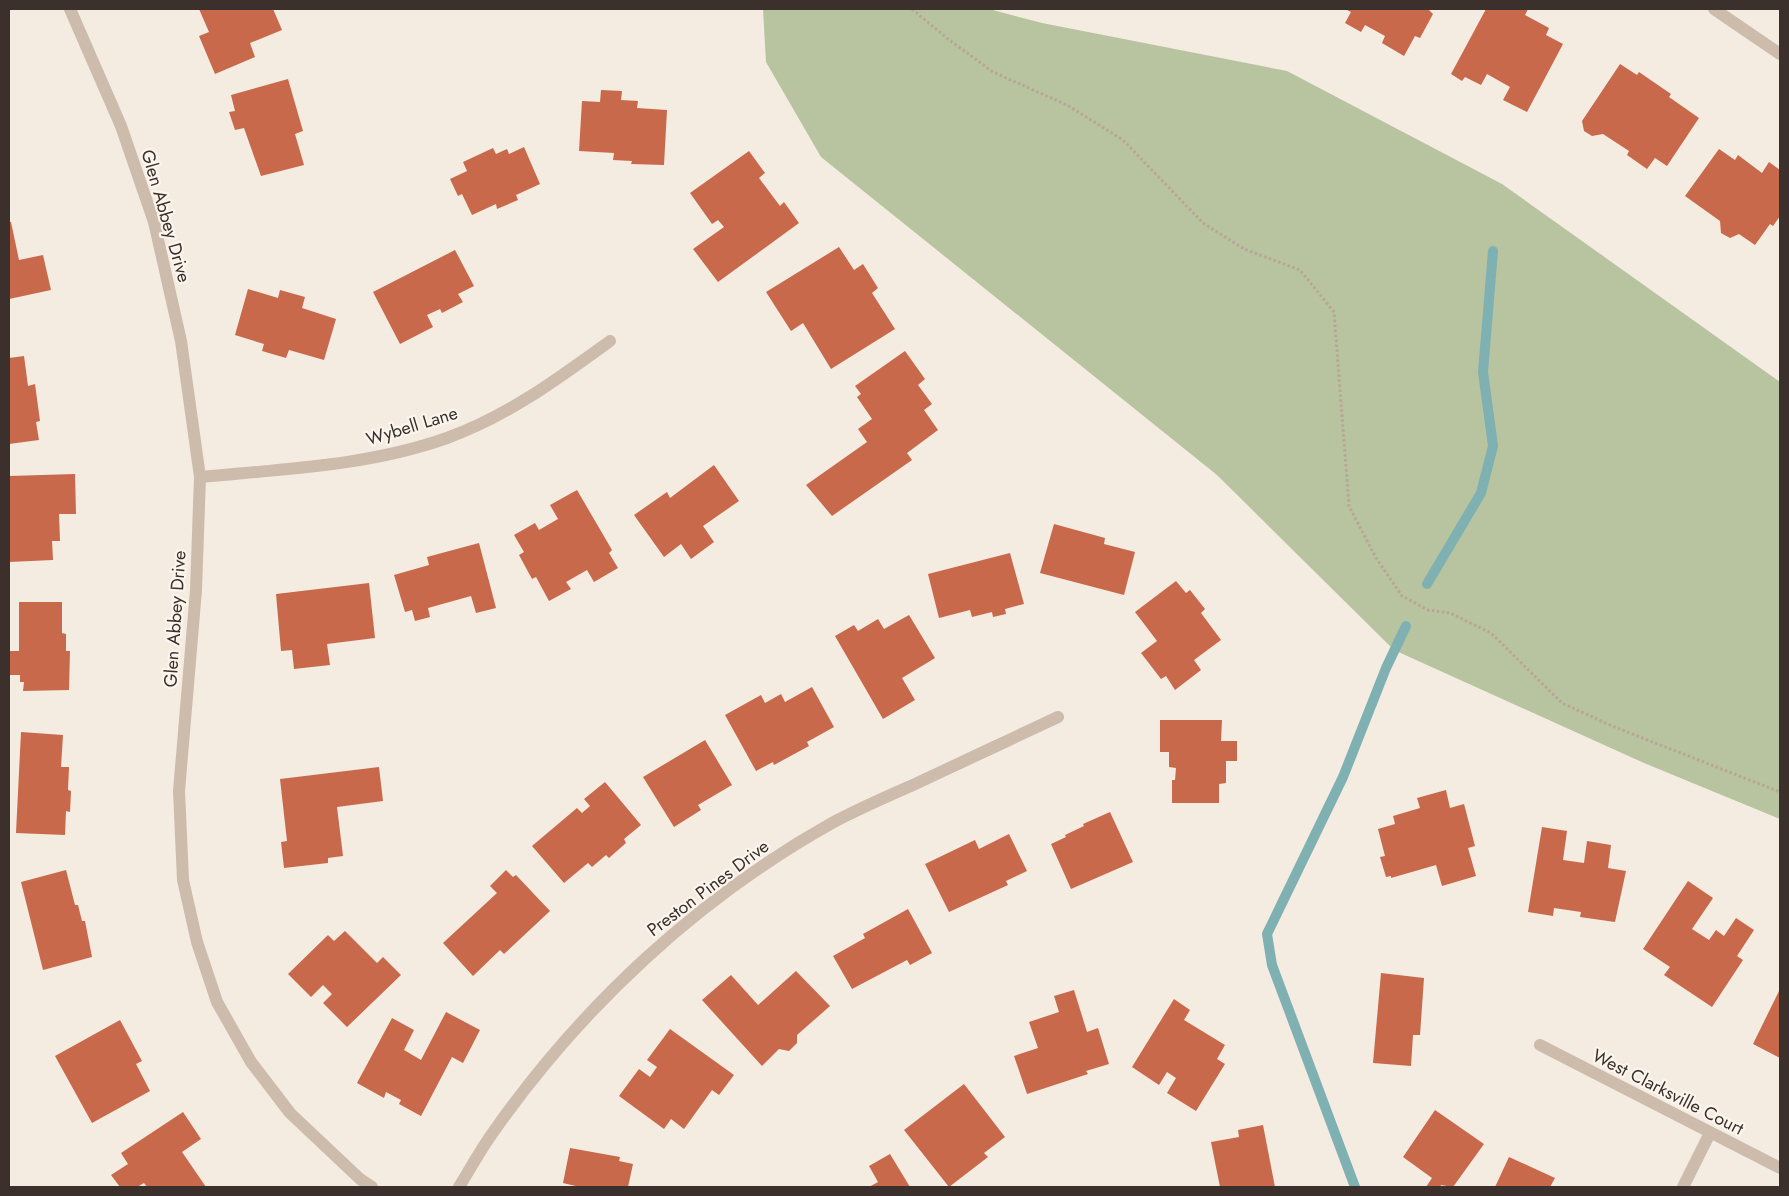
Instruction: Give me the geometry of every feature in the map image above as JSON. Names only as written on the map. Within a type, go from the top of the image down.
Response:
[{"type":"street","name":"Glen Abbey Drive","points":[[70,9],[121,126],[154,222],[181,341],[200,477],[196,590],[179,791],[182,880],[197,942],[217,1002],[251,1062],[290,1113],[360,1179],[372,1187]]},
{"type":"street","points":[[1714,9],[1780,54]]},
{"type":"street","name":"Wybell Lane","points":[[200,477],[336,464],[394,453],[448,437],[545,389],[610,341]]},
{"type":"street","name":"Preston Pines Drive","points":[[459,1187],[493,1132],[537,1074],[579,1025],[648,955],[712,901],[769,861],[833,823],[1058,717]]},
{"type":"street","name":"West Clarksville Court","points":[[1540,1045],[1780,1168]]},
{"type":"street","points":[[1683,1187],[1710,1133]]},
{"type":"path","points":[[912,9],[948,39],[993,72],[1067,105],[1123,140],[1202,223],[1244,249],[1300,270],[1334,312],[1349,506],[1376,558],[1402,596],[1428,610],[1450,614],[1491,633],[1562,703],[1612,726],[1780,792]]},
{"type":"green space","points":[[763,9],[989,9],[1042,23],[1287,71],[1502,184],[1780,382],[1780,819],[1644,763],[1394,650],[1217,475],[821,157],[766,62]]},
{"type":"building","points":[[199,9],[273,9],[282,30],[250,43],[255,57],[215,74],[199,36],[209,32]]},
{"type":"building","points":[[1345,9],[1428,9],[1433,14],[1420,38],[1415,36],[1404,56],[1382,43],[1385,36],[1365,25],[1361,32],[1345,23],[1351,12]]},
{"type":"building","points":[[1486,9],[1528,9],[1525,15],[1549,28],[1546,35],[1563,44],[1527,112],[1503,100],[1510,87],[1487,74],[1481,85],[1465,77],[1462,81],[1451,74]]},
{"type":"building","points":[[1620,64],[1637,75],[1639,72],[1671,94],[1669,97],[1699,118],[1667,166],[1655,158],[1647,169],[1627,155],[1629,151],[1603,134],[1592,136],[1584,131],[1582,121]]},
{"type":"building","points":[[288,79],[303,131],[295,134],[304,165],[261,176],[244,128],[235,130],[229,112],[235,111],[231,95]]},
{"type":"building","points":[[601,90],[622,91],[621,100],[638,101],[637,108],[667,110],[664,165],[631,164],[632,161],[613,160],[614,153],[579,151],[582,101],[600,102]]},
{"type":"building","points":[[524,147],[540,184],[516,195],[518,200],[497,209],[496,204],[472,215],[462,194],[458,196],[450,179],[467,171],[463,162],[493,148],[496,154],[507,149],[509,154]]},
{"type":"building","points":[[1719,149],[1735,160],[1738,155],[1762,173],[1769,162],[1780,170],[1780,216],[1773,226],[1770,224],[1755,245],[1739,234],[1730,238],[1721,233],[1720,221],[1685,196]]},
{"type":"building","points":[[749,151],[765,173],[759,178],[780,206],[784,202],[799,223],[718,282],[693,249],[724,227],[718,220],[712,224],[690,193]]},
{"type":"building","points":[[9,222],[11,222],[19,260],[43,255],[51,290],[9,299]]},
{"type":"building","points":[[839,247],[854,270],[863,264],[878,288],[872,293],[895,329],[831,369],[803,323],[791,331],[766,292]]},
{"type":"building","points":[[455,250],[474,286],[458,294],[463,302],[442,313],[440,309],[427,315],[433,327],[400,344],[373,292]]},
{"type":"building","points":[[248,289],[278,298],[280,290],[305,297],[302,308],[336,319],[324,360],[289,350],[286,358],[262,351],[264,344],[235,335]]},
{"type":"building","points":[[905,351],[925,379],[918,385],[932,404],[924,410],[938,430],[907,453],[912,460],[832,516],[806,485],[867,442],[858,429],[872,419],[857,397],[861,394],[855,386]]},
{"type":"building","points":[[24,356],[28,386],[35,384],[40,421],[36,422],[39,440],[9,444],[9,358]]},
{"type":"building","points":[[714,465],[739,501],[703,526],[714,542],[691,559],[681,544],[664,557],[634,515],[667,492],[670,498]]},
{"type":"building","points":[[75,474],[76,514],[59,514],[60,541],[52,541],[53,560],[9,562],[9,476]]},
{"type":"building","points":[[577,490],[612,550],[609,553],[618,568],[594,582],[587,570],[566,582],[571,589],[549,601],[536,577],[532,579],[519,555],[524,552],[514,535],[535,523],[539,530],[558,519],[550,505]]},
{"type":"building","points":[[1054,524],[1105,538],[1104,544],[1135,552],[1124,595],[1040,573]]},
{"type":"building","points":[[479,543],[496,608],[476,613],[471,596],[428,608],[430,617],[415,621],[412,610],[405,612],[394,575],[429,565],[427,557]]},
{"type":"building","points":[[1010,553],[1024,604],[1005,609],[1006,614],[993,617],[992,612],[972,617],[970,610],[939,618],[928,574]]},
{"type":"building","points":[[1176,581],[1186,593],[1190,590],[1205,609],[1201,613],[1221,640],[1194,660],[1201,670],[1175,690],[1166,676],[1161,679],[1141,653],[1157,641],[1135,612]]},
{"type":"building","points":[[369,583],[375,638],[327,644],[330,665],[294,669],[292,650],[281,651],[276,594]]},
{"type":"building","points":[[19,602],[62,602],[62,633],[66,634],[66,651],[70,651],[69,690],[23,691],[24,682],[20,682],[20,675],[9,675],[9,651],[19,651]]},
{"type":"building","points":[[909,615],[935,658],[902,678],[915,700],[883,719],[835,636],[854,625],[858,631],[878,619],[884,629]]},
{"type":"building","points":[[812,687],[834,727],[807,742],[809,746],[774,765],[773,762],[756,771],[725,715],[761,695],[765,703],[781,694],[785,702]]},
{"type":"building","points":[[1160,720],[1222,720],[1221,741],[1237,741],[1237,761],[1226,761],[1226,783],[1219,784],[1219,803],[1172,803],[1172,780],[1175,780],[1176,768],[1169,767],[1169,752],[1160,752]]},
{"type":"building","points":[[21,732],[63,735],[61,767],[69,767],[68,790],[71,791],[70,812],[66,811],[65,835],[16,833]]},
{"type":"building","points":[[705,740],[732,785],[698,805],[701,810],[674,827],[643,777]]},
{"type":"building","points":[[379,767],[383,801],[337,807],[343,856],[328,858],[328,863],[284,868],[281,842],[287,841],[280,779]]},
{"type":"building","points":[[605,782],[641,825],[624,839],[626,843],[609,858],[606,855],[592,867],[588,863],[564,883],[532,846],[577,808],[582,813],[590,806],[584,799]]},
{"type":"building","points":[[1446,790],[1450,808],[1464,804],[1475,846],[1468,848],[1476,876],[1442,886],[1436,865],[1391,878],[1391,876],[1386,877],[1380,857],[1385,856],[1378,829],[1395,824],[1393,816],[1420,808],[1417,798]]},
{"type":"building","points":[[1110,812],[1133,862],[1071,889],[1051,844],[1084,826],[1083,824]]},
{"type":"building","points":[[1542,827],[1567,831],[1563,860],[1584,863],[1587,841],[1611,845],[1608,868],[1626,871],[1615,922],[1580,917],[1581,912],[1554,908],[1553,916],[1528,912]]},
{"type":"building","points":[[1009,834],[1027,871],[1006,881],[1008,885],[949,912],[925,864],[975,840],[979,849]]},
{"type":"building","points":[[66,870],[75,905],[78,905],[82,921],[85,921],[92,957],[43,970],[21,882]]},
{"type":"building","points":[[506,870],[513,877],[516,875],[550,911],[504,954],[500,950],[473,976],[443,943],[497,893],[490,886]]},
{"type":"building","points":[[1688,881],[1713,898],[1692,929],[1709,940],[1716,930],[1724,936],[1736,918],[1754,930],[1737,956],[1743,960],[1712,1007],[1664,975],[1670,967],[1643,949]]},
{"type":"building","points":[[908,909],[932,953],[910,965],[907,960],[852,989],[833,956],[865,938],[863,934]]},
{"type":"building","points":[[345,931],[377,963],[383,957],[401,975],[347,1027],[323,1003],[332,994],[323,985],[311,997],[288,974],[328,935],[334,941]]},
{"type":"building","points":[[796,971],[830,1006],[797,1035],[797,1043],[789,1051],[779,1049],[762,1066],[702,1000],[731,975],[758,1005]]},
{"type":"building","points":[[1381,973],[1424,978],[1420,1035],[1413,1035],[1411,1066],[1373,1063]]},
{"type":"building","points":[[1780,989],[1780,1058],[1753,1044]]},
{"type":"building","points":[[1074,990],[1087,1032],[1098,1028],[1109,1064],[1086,1071],[1088,1074],[1027,1094],[1014,1056],[1038,1048],[1029,1022],[1059,1012],[1054,996]]},
{"type":"building","points":[[1174,999],[1190,1010],[1184,1020],[1225,1045],[1217,1059],[1225,1064],[1196,1111],[1167,1093],[1176,1078],[1167,1072],[1159,1085],[1132,1067]]},
{"type":"building","points":[[446,1012],[480,1030],[463,1063],[452,1057],[421,1116],[399,1104],[401,1100],[386,1092],[384,1098],[357,1083],[392,1018],[414,1030],[404,1050],[421,1060]]},
{"type":"building","points":[[120,1020],[142,1061],[136,1064],[150,1091],[92,1123],[55,1056]]},
{"type":"building","points":[[670,1029],[734,1075],[719,1095],[712,1090],[684,1129],[671,1119],[664,1129],[619,1096],[639,1069],[650,1077],[657,1067],[647,1060]]},
{"type":"building","points":[[964,1084],[1005,1137],[984,1153],[988,1157],[949,1187],[904,1130]]},
{"type":"building","points":[[1435,1110],[1484,1144],[1453,1187],[1441,1185],[1440,1187],[1426,1187],[1432,1178],[1403,1157]]},
{"type":"building","points":[[183,1112],[201,1139],[182,1152],[206,1187],[147,1187],[144,1183],[137,1187],[120,1187],[111,1175],[128,1164],[121,1153]]},
{"type":"building","points":[[1263,1125],[1275,1187],[1220,1187],[1211,1142],[1239,1137],[1238,1130]]},
{"type":"building","points":[[570,1148],[620,1157],[619,1161],[633,1164],[628,1187],[580,1187],[563,1183]]},
{"type":"building","points":[[890,1154],[910,1187],[869,1187],[878,1182],[869,1166]]},
{"type":"building","points":[[1509,1157],[1555,1178],[1550,1187],[1495,1187]]},
{"type":"waterway","points":[[1427,584],[1481,493],[1493,446],[1483,372],[1493,251]]},
{"type":"waterway","points":[[1355,1187],[1272,965],[1267,934],[1343,777],[1386,668],[1406,626]]}]
